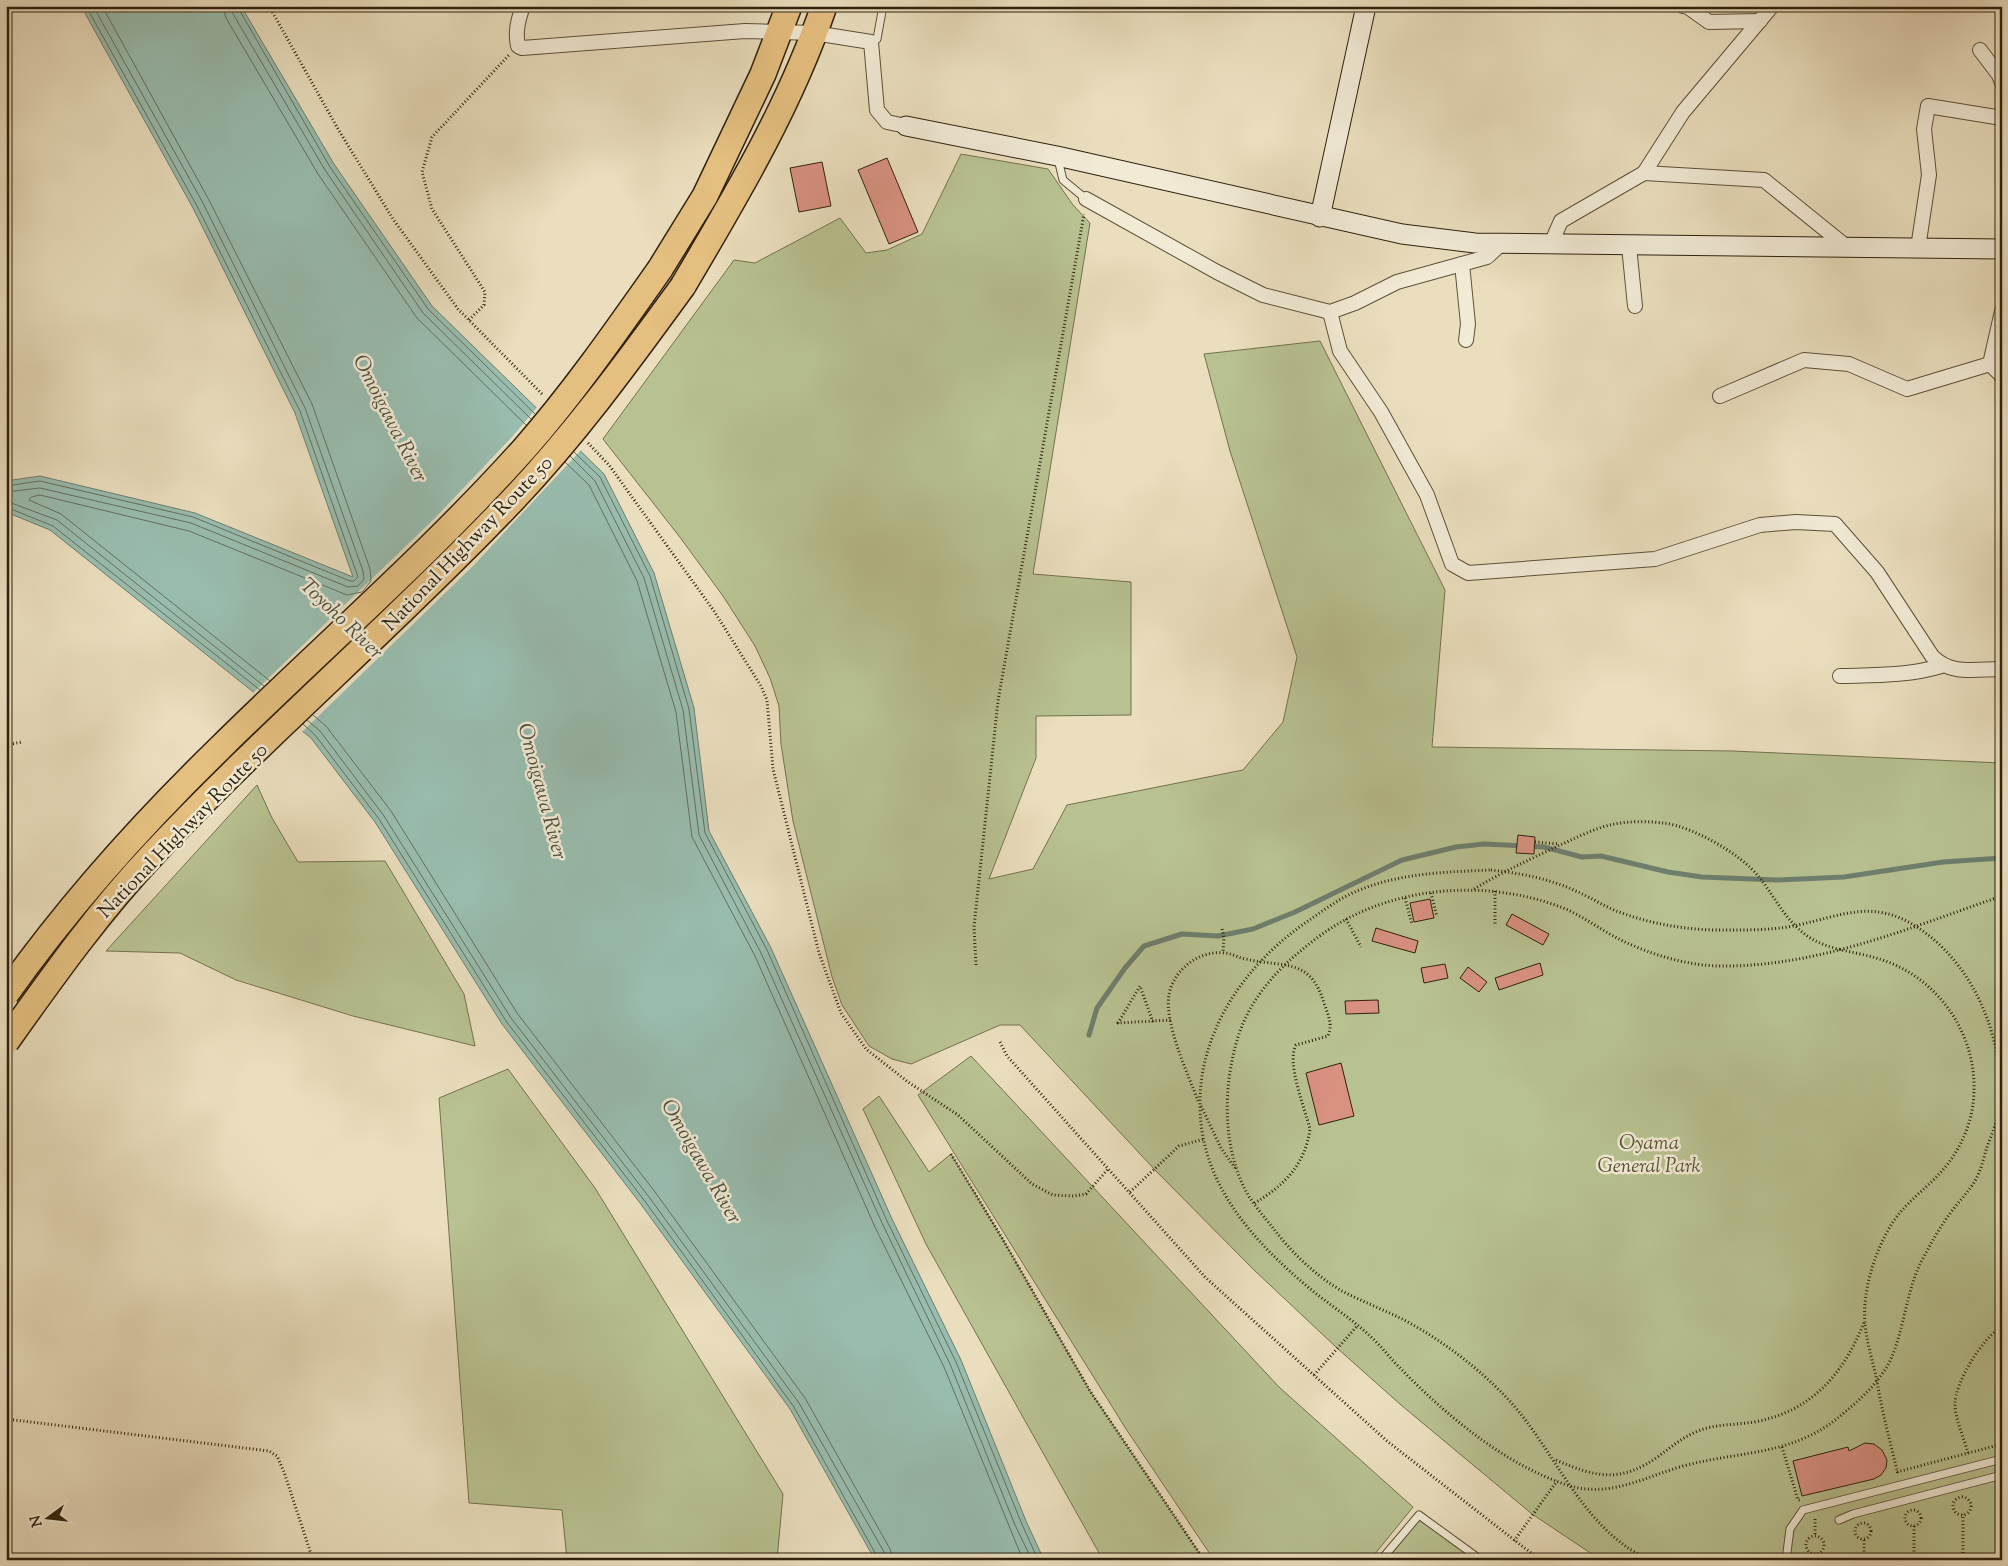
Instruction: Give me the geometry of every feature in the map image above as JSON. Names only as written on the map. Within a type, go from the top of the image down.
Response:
[{"type":"highway","name":"National Highway Route 50","points":[[6,994],[55,926],[134,835],[220,748],[398,577],[524,448],[586,372],[660,269],[705,196],[763,74],[789,6]]},
{"type":"highway","name":"National Highway Route 50","points":[[6,1042],[75,946],[154,852],[462,551],[542,468],[608,388],[683,286],[758,156],[814,33],[824,6]]},
{"type":"street","points":[[522,6],[517,25],[518,46],[522,48],[745,30],[814,33],[871,42],[877,110],[887,122],[1057,156],[1320,217],[1402,234],[1502,244],[1550,246],[2002,249]]},
{"type":"street","points":[[1320,217],[1366,6]]},
{"type":"street","points":[[1683,6],[1688,7],[1709,22],[1760,21]]},
{"type":"street","points":[[1550,246],[1560,221],[1644,173],[1684,112],[1772,6]]},
{"type":"street","points":[[1980,50],[1999,75],[2002,84]]},
{"type":"street","points":[[1918,248],[1929,175],[1924,129],[1928,106],[2002,118]]},
{"type":"street","points":[[1644,173],[1764,180],[1848,248]]},
{"type":"street","points":[[1086,199],[1217,272],[1263,295],[1330,312],[1355,303],[1397,282],[1487,257],[1502,244]]},
{"type":"street","points":[[1629,246],[1635,306]]},
{"type":"street","points":[[1462,264],[1468,324],[1466,340]]},
{"type":"street","points":[[1990,364],[2002,311]]},
{"type":"street","points":[[1330,312],[1340,351],[1381,412],[1427,496],[1452,564],[1468,572],[1655,559],[1760,525],[1796,522],[1835,524],[1877,572],[1932,656],[1941,666],[1954,670],[2002,669]]},
{"type":"street","points":[[1720,396],[1804,360],[1849,364],[1907,389],[1990,364]]},
{"type":"street","points":[[1990,364],[2002,376]]},
{"type":"street","points":[[1840,676],[1903,673],[1928,670],[1941,666]]},
{"type":"lane","points":[[871,42],[877,39],[883,6]]},
{"type":"lane","points":[[1057,156],[1063,180],[1086,199]]},
{"type":"lane","points":[[1786,1560],[1790,1529],[1803,1510],[2002,1459]]},
{"type":"lane","points":[[1840,1520],[1853,1514],[2002,1475]]},
{"type":"lane","points":[[1381,1560],[1420,1515],[1481,1560]]},
{"type":"path","points":[[269,6],[338,130],[393,219],[458,309],[545,398]]},
{"type":"path","points":[[469,320],[484,305],[485,292],[432,209],[422,172],[432,138],[518,46]]},
{"type":"path","points":[[976,964],[975,918],[998,701],[1086,199]]},
{"type":"path","points":[[584,438],[609,465],[708,602],[761,686],[767,700],[773,769],[818,953],[841,1012],[866,1049],[908,1082],[958,1115],[1032,1184],[1053,1194],[1074,1196],[1086,1194],[1108,1170]]},
{"type":"path","points":[[6,745],[22,742]]},
{"type":"path","points":[[1473,890],[1504,871],[1562,844],[1610,825],[1638,822],[1667,823],[1708,839],[1730,851],[1757,875],[1795,926],[1818,944],[1899,966],[1917,976],[1948,1006],[1957,1023],[1972,1064],[1974,1091],[1965,1135],[1941,1172],[1908,1203],[1893,1222],[1882,1242],[1867,1293],[1865,1321],[1899,1478]]},
{"type":"path","points":[[1535,842],[1562,844]]},
{"type":"path","points":[[1504,871],[1541,878],[1573,889],[1615,911],[1656,924],[1726,931],[1795,926],[1851,912],[1881,910],[1915,926],[1950,952],[1976,991],[1993,1031],[1998,1063],[1998,1115],[1977,1178],[1944,1220],[1917,1270],[1889,1363],[1877,1382],[1844,1413],[1822,1430],[1782,1447],[1748,1455],[1691,1464],[1628,1486],[1612,1489],[1588,1490],[1571,1487],[1540,1475],[1456,1422],[1358,1325],[1310,1288],[1246,1224],[1230,1205],[1218,1184],[1204,1139],[1199,1103],[1202,1073],[1208,1045],[1217,1024],[1234,994],[1260,961],[1287,935],[1357,891],[1402,878],[1442,872],[1504,871]]},
{"type":"path","points":[[1237,1171],[1230,1139],[1227,1092],[1232,1056],[1240,1030],[1254,1003],[1268,982],[1284,964],[1324,932],[1363,911],[1405,898],[1432,893],[1473,890],[1495,891],[1568,910],[1624,941],[1681,960],[1720,966],[1778,961],[1844,950],[2002,896],[2002,890]]},
{"type":"path","points":[[1495,891],[1495,925]]},
{"type":"path","points":[[1432,893],[1437,917]]},
{"type":"path","points":[[1405,898],[1412,924]]},
{"type":"path","points":[[1346,920],[1360,947]]},
{"type":"path","points":[[1222,929],[1224,938],[1222,952]]},
{"type":"path","points":[[1253,1204],[1280,1187],[1292,1174],[1308,1139],[1310,1129],[1293,1063],[1292,1051],[1296,1044],[1328,1036],[1332,1027],[1321,992],[1308,973],[1296,966],[1245,959],[1222,952],[1200,956],[1180,972],[1169,994],[1168,1007],[1175,1037],[1199,1103],[1221,1148],[1237,1171],[1253,1204],[1291,1251],[1340,1289],[1408,1323],[1443,1344],[1473,1366],[1507,1398],[1555,1460],[1571,1487],[1589,1511],[1610,1533],[1638,1555],[1650,1560]]},
{"type":"path","points":[[1153,1022],[1140,986],[1118,1023],[1153,1022],[1171,1020]]},
{"type":"path","points":[[1000,1042],[1007,1056],[1205,1277],[1387,1441],[1540,1560]]},
{"type":"path","points":[[1130,1192],[1179,1146],[1204,1139]]},
{"type":"path","points":[[951,1154],[1002,1238],[1090,1392],[1204,1560]]},
{"type":"path","points":[[2002,1267],[2002,1298]]},
{"type":"path","points":[[1555,1460],[1597,1475],[1622,1475],[1647,1464],[1696,1432],[1778,1417],[1798,1408],[1820,1391],[1836,1374],[1850,1356],[1865,1321]]},
{"type":"path","points":[[1314,1375],[1358,1325]]},
{"type":"path","points":[[1968,1452],[1955,1404],[1958,1386],[1987,1337],[2002,1328]]},
{"type":"path","points":[[6,1419],[269,1451],[277,1456],[284,1472],[313,1560]]},
{"type":"path","points":[[1892,1475],[1897,1472],[2002,1444]]},
{"type":"path","points":[[1782,1447],[1798,1500],[1805,1498]]},
{"type":"path","points":[[1514,1541],[1557,1481]]},
{"type":"path","points":[[1960,1498],[1968,1500],[1971,1504],[1968,1512],[1963,1514],[1958,1513],[1954,1508],[1956,1501],[1960,1498]]},
{"type":"path","points":[[1910,1510],[1918,1512],[1921,1516],[1920,1522],[1914,1526],[1906,1523],[1904,1518],[1910,1510]]},
{"type":"path","points":[[1963,1514],[1963,1560]]},
{"type":"path","points":[[1814,1518],[1815,1536],[1823,1543],[1820,1551],[1816,1553]]},
{"type":"path","points":[[1864,1540],[1856,1537],[1854,1532],[1856,1526],[1864,1523],[1871,1527],[1872,1533],[1864,1540],[1864,1560]]},
{"type":"path","points":[[1914,1526],[1914,1560]]},
{"type":"path","points":[[1815,1536],[1808,1540],[1806,1545],[1808,1550],[1816,1553]]},
{"type":"path","points":[[1816,1553],[1816,1560]]},
{"type":"green space","name":"Oyama General Park","points":[[961,154],[1048,169],[1073,205],[1090,223],[1033,574],[1131,582],[1131,715],[1036,716],[1036,758],[989,879],[1033,869],[1067,805],[1243,770],[1283,722],[1297,657],[1230,451],[1204,354],[1320,341],[1445,590],[1432,747],[1733,751],[2002,763],[2002,1560],[1601,1560],[1532,1514],[1401,1405],[1337,1348],[1254,1270],[1155,1170],[1020,1025],[1000,1025],[911,1064],[892,1059],[869,1046],[842,1005],[832,977],[793,821],[781,744],[779,706],[770,678],[755,646],[723,596],[603,439],[734,260],[755,263],[840,218],[866,253],[887,250],[922,234]]},
{"type":"green space","points":[[257,785],[272,818],[298,862],[385,861],[464,994],[475,1046],[353,1016],[236,980],[180,953],[106,951]]},
{"type":"green space","points":[[971,1056],[1279,1387],[1413,1507],[1370,1560],[1214,1560],[1126,1429],[918,1095]]},
{"type":"green space","points":[[508,1069],[595,1188],[783,1494],[777,1560],[567,1560],[562,1510],[469,1503],[439,1098]]},
{"type":"green space","points":[[879,1096],[929,1172],[951,1154],[1090,1391],[1204,1560],[1103,1560],[926,1244],[863,1109]]},
{"type":"green space","points":[[1419,1515],[1481,1560],[1381,1560]]},
{"type":"water","points":[[81,6],[241,6],[334,164],[432,306],[604,474],[654,573],[694,708],[709,831],[771,948],[892,1219],[961,1360],[1026,1521],[1044,1560],[875,1560],[790,1409],[640,1203],[502,1024],[375,822],[311,738],[50,530],[6,512],[6,481],[40,476],[195,513],[353,577],[295,413],[193,208]]},
{"type":"pier","points":[[538,406],[582,449],[474,565],[301,733],[252,694],[434,519],[512,437]]},
{"type":"building","points":[[887,158],[918,232],[889,244],[858,170]]},
{"type":"building","points":[[822,162],[831,206],[799,212],[790,168]]},
{"type":"building","points":[[1518,835],[1535,837],[1534,854],[1516,853]]},
{"type":"building","points":[[1430,899],[1434,918],[1414,922],[1410,903]]},
{"type":"building","points":[[1512,914],[1549,934],[1543,945],[1506,925]]},
{"type":"building","points":[[1376,928],[1418,941],[1415,953],[1372,941]]},
{"type":"building","points":[[1540,963],[1543,975],[1499,990],[1495,978]]},
{"type":"building","points":[[1445,964],[1448,978],[1424,983],[1421,968]]},
{"type":"building","points":[[1468,967],[1487,982],[1479,992],[1460,978]]},
{"type":"building","points":[[1378,1000],[1379,1013],[1346,1014],[1345,1001]]},
{"type":"building","points":[[1341,1063],[1354,1116],[1319,1125],[1306,1073]]},
{"type":"building","points":[[1865,1443],[1874,1444],[1882,1450],[1887,1460],[1886,1468],[1881,1475],[1874,1479],[1802,1496],[1793,1461],[1848,1447],[1849,1451]]},
{"type":"waterway","points":[[1089,1035],[1097,1008],[1125,968],[1144,946],[1182,934],[1218,936],[1253,929],[1295,912],[1402,860],[1456,847],[1484,844],[1544,847],[1582,857],[1601,856],[1668,872],[1702,877],[1777,880],[1844,877],[1943,862],[2002,858]]},
{"type":"water label","name":"Omoigawa River","points":[[391,418]]},
{"type":"water label","name":"Toyoho River","points":[[342,618]]},
{"type":"water label","name":"Omoigawa River","points":[[543,791]]},
{"type":"water label","name":"Omoigawa River","points":[[702,1161]]}]
